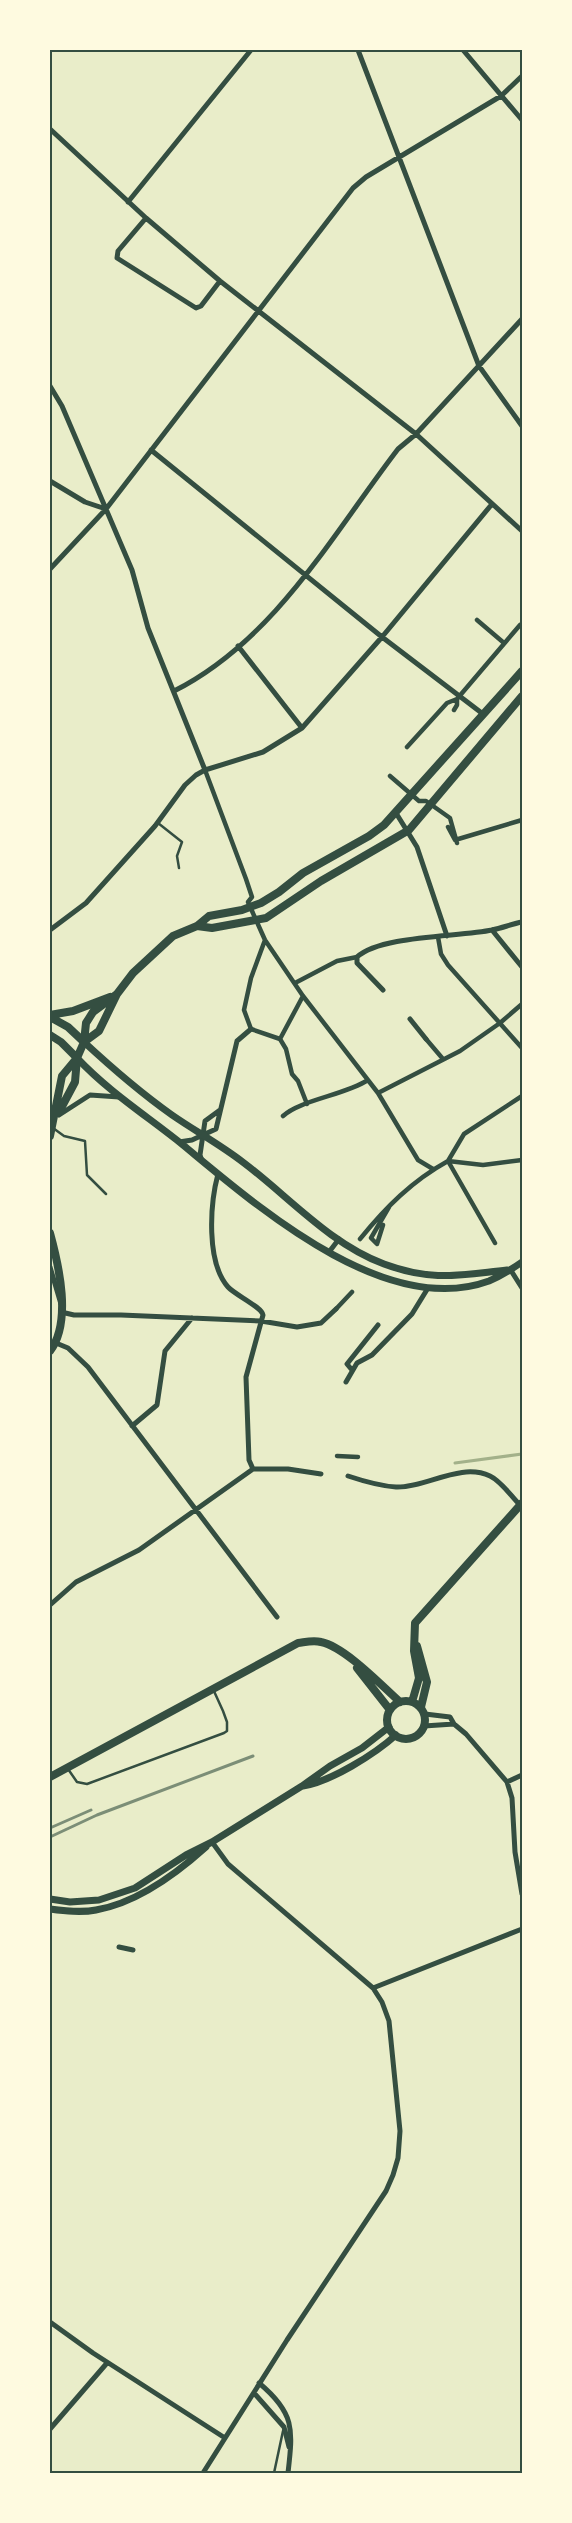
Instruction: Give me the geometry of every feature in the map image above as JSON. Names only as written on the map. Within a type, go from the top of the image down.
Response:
[{"type":"main road","points":[[84,1042],[99,1031],[117,994],[138,968],[173,936],[197,926],[209,916],[253,914],[303,873],[349,845],[369,836],[396,812],[522,670]]},
{"type":"main road","points":[[197,926],[212,928],[253,914],[286,906],[321,881],[409,830],[522,696]]},
{"type":"main road","points":[[50,1016],[73,1011],[117,994]]},
{"type":"main road","points":[[50,1136],[62,1076],[77,1058],[84,1042],[86,1023],[93,1012],[117,994]]},
{"type":"main road","points":[[50,1016],[68,1027],[84,1042]]},
{"type":"main road","points":[[50,1035],[61,1042],[77,1058],[75,1082],[55,1118]]},
{"type":"main road","points":[[50,1232],[62,1290],[56,1343],[50,1351]]},
{"type":"main road","points":[[412,1702],[419,1678],[414,1651],[414,1629],[417,1620],[521,1504]]},
{"type":"main road","points":[[50,1777],[290,1647],[312,1641],[331,1645],[400,1702]]},
{"type":"main road","points":[[414,1642],[427,1682],[423,1711],[424,1726],[419,1734],[411,1738],[396,1735],[389,1727],[388,1718],[390,1710],[400,1702],[412,1702],[423,1711]]},
{"type":"main road","points":[[355,1664],[369,1685],[390,1710]]},
{"type":"street","points":[[128,202],[250,50]]},
{"type":"street","points":[[358,50],[479,366],[522,426]]},
{"type":"street","points":[[463,50],[522,120]]},
{"type":"street","points":[[50,569],[106,509],[351,190],[366,177],[501,96],[522,76]]},
{"type":"street","points":[[50,129],[146,218],[220,281],[416,434],[522,531]]},
{"type":"street","points":[[146,218],[118,251],[117,258],[196,308],[201,306],[220,281]]},
{"type":"street","points":[[174,691],[199,676],[238,646],[286,601],[398,449],[416,434],[522,320]]},
{"type":"street","points":[[50,386],[62,406],[132,570],[148,628],[246,879],[252,897],[248,902],[253,914],[266,940],[294,983],[378,1093],[418,1160],[433,1169]]},
{"type":"street","points":[[151,450],[382,637],[483,714]]},
{"type":"street","points":[[50,481],[86,502],[106,509]]},
{"type":"street","points":[[50,930],[86,903],[158,823],[186,785],[205,770],[263,752],[302,728],[382,637],[492,504]]},
{"type":"street","points":[[477,620],[504,643]]},
{"type":"street","points":[[407,747],[447,703],[457,699],[520,625]]},
{"type":"street","points":[[238,646],[302,728]]},
{"type":"street","points":[[454,710],[458,705],[457,699]]},
{"type":"street","points":[[390,776],[419,800],[426,801],[444,816],[450,818],[456,841]]},
{"type":"street","points":[[396,812],[409,830],[417,847],[447,936]]},
{"type":"street","points":[[456,841],[522,820]]},
{"type":"street","points":[[448,827],[456,841]]},
{"type":"street","points":[[294,983],[337,961],[357,957],[375,947],[412,939],[492,930],[522,922]]},
{"type":"street","points":[[492,930],[522,967]]},
{"type":"street","points":[[438,937],[441,954],[448,965],[522,1048]]},
{"type":"street","points":[[266,940],[251,978],[244,1010],[251,1029],[280,1040],[286,1049],[292,1074],[308,1104]]},
{"type":"street","points":[[357,957],[357,963],[382,990]]},
{"type":"street","points":[[280,1040],[303,996]]},
{"type":"street","points":[[378,1093],[460,1051],[500,1023],[522,1004]]},
{"type":"street","points":[[410,1019],[443,1059]]},
{"type":"street","points":[[179,1142],[192,1140],[216,1129],[237,1041],[251,1029]]},
{"type":"street","points":[[84,1042],[165,1110],[245,1164],[339,1239],[368,1257],[386,1264],[431,1276],[459,1277],[510,1269]]},
{"type":"street","points":[[77,1058],[96,1078],[119,1097],[218,1174],[329,1252],[381,1277],[428,1288],[473,1285],[498,1277],[522,1262]]},
{"type":"street","points":[[283,1116],[289,1110],[336,1095],[368,1080]]},
{"type":"street","points":[[55,1118],[72,1105],[90,1095],[119,1097]]},
{"type":"street","points":[[360,1239],[392,1202],[433,1169],[448,1161],[464,1134],[522,1096]]},
{"type":"street","points":[[202,1161],[200,1155],[205,1121],[220,1110]]},
{"type":"street","points":[[448,1161],[483,1165],[522,1160]]},
{"type":"street","points":[[448,1161],[495,1243]]},
{"type":"street","points":[[218,1174],[214,1189],[212,1227],[215,1262],[228,1287],[262,1311],[246,1377],[250,1460],[253,1468]]},
{"type":"street","points":[[382,1222],[392,1202]]},
{"type":"street","points":[[329,1252],[339,1239]]},
{"type":"street","points":[[50,1267],[61,1308],[74,1315],[121,1315],[261,1321],[298,1327],[321,1323],[352,1292]]},
{"type":"street","points":[[510,1269],[522,1288]]},
{"type":"street","points":[[346,1382],[352,1370],[372,1354],[412,1314],[428,1288]]},
{"type":"street","points":[[132,1426],[157,1405],[165,1351],[192,1318]]},
{"type":"street","points":[[352,1370],[347,1364],[378,1324]]},
{"type":"street","points":[[56,1343],[68,1348],[88,1367],[277,1617]]},
{"type":"street","points":[[337,1456],[358,1457]]},
{"type":"street","points":[[50,1605],[76,1582],[139,1550],[253,1468],[288,1469],[321,1474]]},
{"type":"street","points":[[348,1476],[397,1487],[451,1475],[479,1472],[492,1477],[521,1504]]},
{"type":"street","points":[[423,1711],[448,1715],[507,1782],[512,1798],[516,1852],[522,1894]]},
{"type":"street","points":[[424,1726],[454,1724]]},
{"type":"street","points":[[50,1899],[85,1902],[108,1898],[135,1888],[186,1854],[212,1842],[302,1786],[330,1766],[368,1744],[389,1727]]},
{"type":"street","points":[[302,1786],[315,1784],[358,1762],[396,1735]]},
{"type":"street","points":[[507,1782],[522,1776]]},
{"type":"street","points":[[50,1910],[91,1911],[122,1902],[156,1885],[191,1861],[212,1842]]},
{"type":"street","points":[[203,2473],[386,2191],[398,2158],[400,2131],[390,2026],[382,2002],[373,1988],[228,1864],[212,1842]]},
{"type":"street","points":[[373,1988],[522,1929]]},
{"type":"street","points":[[119,1946],[133,1950]]},
{"type":"street","points":[[50,2322],[107,2363],[225,2438]]},
{"type":"street","points":[[50,2429],[107,2363]]},
{"type":"street","points":[[260,2383],[282,2406],[292,2430],[288,2473]]},
{"type":"street","points":[[254,2393],[284,2427],[290,2452]]},
{"type":"lane","points":[[158,823],[182,842],[177,856],[179,868]]},
{"type":"lane","points":[[52,1128],[64,1136],[85,1141],[87,1175],[106,1194]]},
{"type":"lane","points":[[428,1288],[431,1276]]},
{"type":"lane","points":[[67,1767],[77,1782],[87,1784],[224,1733],[227,1731],[227,1722],[212,1688]]},
{"type":"lane","points":[[274,2473],[284,2427]]},
{"type":"waterway","points":[[455,1463],[522,1454]]},
{"type":"railway","points":[[50,1837],[97,1815],[253,1756]]},
{"type":"railway","points":[[50,1828],[91,1810]]}]
